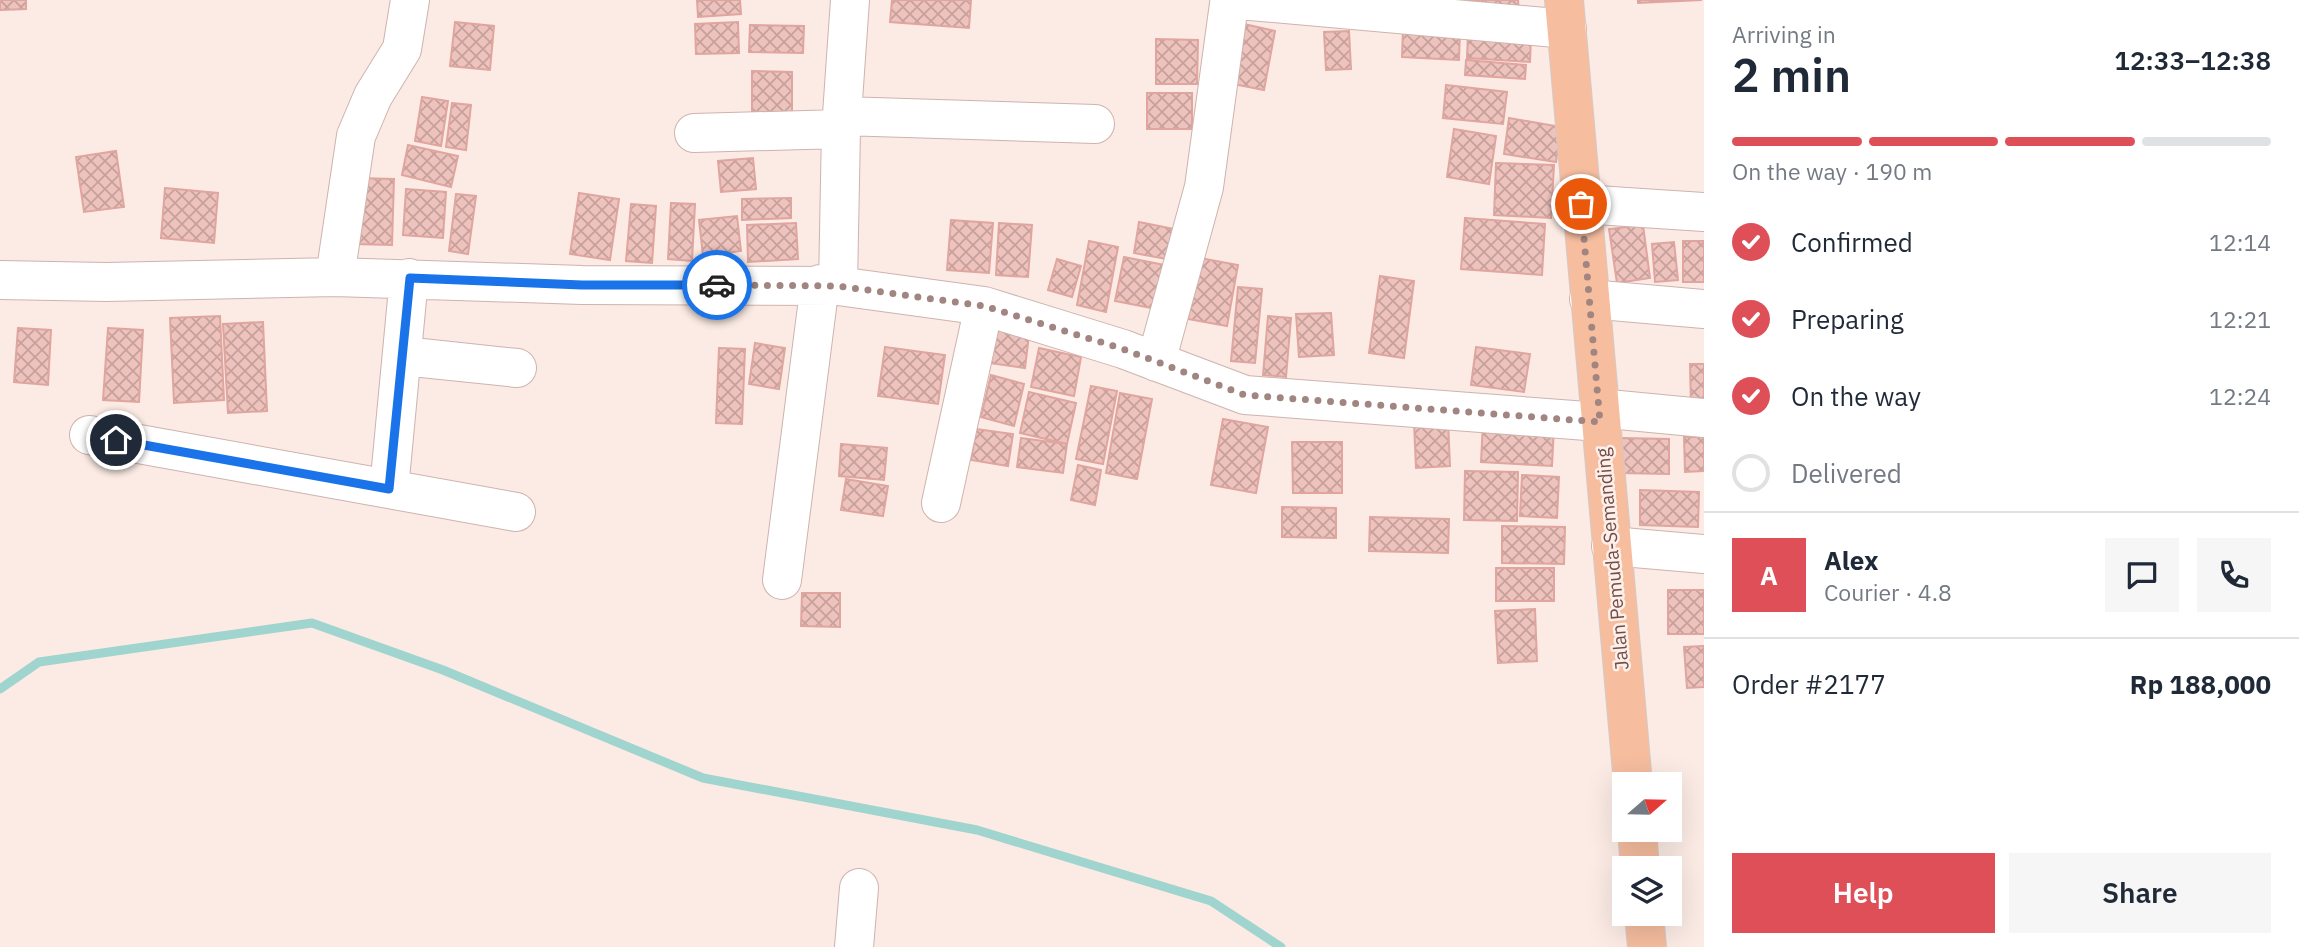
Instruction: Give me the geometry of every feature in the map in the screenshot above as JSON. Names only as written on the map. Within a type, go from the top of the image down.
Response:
[{"type":"main road","name":"Jalan Pemuda-Semanding","points":[[1566,14],[1632,772]]},
{"type":"main road","points":[[1645,926],[1647,947]]},
{"type":"street","points":[[335,276],[356,136],[373,96],[402,49],[410,0]]},
{"type":"street","points":[[782,580],[829,285],[850,0]]},
{"type":"street","points":[[1156,362],[1205,187],[1229,4],[1239,0],[1566,14]]},
{"type":"street","points":[[694,132],[842,122],[1095,124]]},
{"type":"street","points":[[1581,204],[1704,212]]},
{"type":"street","points":[[0,280],[106,282],[335,276],[582,285],[829,285],[984,306],[1156,362],[1245,395],[1599,415],[1704,418]]},
{"type":"street","points":[[389,489],[410,278]]},
{"type":"street","points":[[1590,299],[1704,309]]},
{"type":"street","points":[[941,503],[984,306]]},
{"type":"street","points":[[403,356],[517,368]]},
{"type":"street","points":[[89,435],[516,512]]},
{"type":"street","points":[[1611,546],[1704,554]]},
{"type":"street","points":[[854,947],[859,888]]},
{"type":"building","points":[[0,0],[26,0],[26,9],[0,10]]},
{"type":"building","points":[[697,0],[740,0],[741,14],[698,17]]},
{"type":"building","points":[[892,0],[971,0],[969,28],[890,22]]},
{"type":"building","points":[[1469,0],[1518,0],[1519,11],[1470,15]]},
{"type":"building","points":[[1638,0],[1702,0],[1638,3]]},
{"type":"building","points":[[455,22],[494,26],[490,70],[450,66]]},
{"type":"building","points":[[738,22],[739,53],[696,54],[695,24]]},
{"type":"building","points":[[1244,24],[1275,31],[1264,90],[1233,84]]},
{"type":"building","points":[[750,25],[804,26],[803,53],[749,52]]},
{"type":"building","points":[[1403,29],[1460,32],[1459,60],[1402,57]]},
{"type":"building","points":[[1349,31],[1351,69],[1326,70],[1324,32]]},
{"type":"building","points":[[1468,33],[1531,36],[1530,62],[1467,58]]},
{"type":"building","points":[[1156,39],[1198,40],[1197,84],[1156,84]]},
{"type":"building","points":[[1466,60],[1526,65],[1525,79],[1465,75]]},
{"type":"building","points":[[752,71],[792,72],[792,112],[752,112]]},
{"type":"building","points":[[1446,85],[1507,92],[1503,124],[1443,118]]},
{"type":"building","points":[[1147,93],[1192,93],[1192,129],[1147,129]]},
{"type":"building","points":[[422,97],[448,101],[441,146],[415,141]]},
{"type":"building","points":[[452,103],[471,105],[466,150],[446,147]]},
{"type":"building","points":[[1509,118],[1561,127],[1556,162],[1504,154]]},
{"type":"building","points":[[1454,129],[1496,136],[1489,184],[1447,177]]},
{"type":"building","points":[[408,145],[458,156],[451,187],[402,175]]},
{"type":"building","points":[[116,151],[124,207],[84,212],[76,157]]},
{"type":"building","points":[[753,158],[756,189],[721,192],[718,161]]},
{"type":"building","points":[[1496,163],[1554,165],[1551,218],[1494,215]]},
{"type":"building","points":[[355,178],[394,179],[392,245],[354,244]]},
{"type":"building","points":[[165,188],[218,193],[214,243],[161,238]]},
{"type":"building","points":[[406,189],[446,192],[443,238],[403,235]]},
{"type":"building","points":[[579,193],[619,199],[610,260],[570,254]]},
{"type":"building","points":[[456,194],[476,196],[468,254],[449,251]]},
{"type":"building","points":[[791,198],[791,218],[742,220],[742,199]]},
{"type":"building","points":[[671,203],[695,204],[692,261],[668,259]]},
{"type":"building","points":[[631,204],[656,206],[652,263],[626,261]]},
{"type":"building","points":[[737,216],[741,251],[703,256],[699,220]]},
{"type":"building","points":[[1465,218],[1545,224],[1542,275],[1461,269]]},
{"type":"building","points":[[951,220],[993,223],[989,273],[947,270]]},
{"type":"building","points":[[1139,222],[1189,232],[1183,262],[1134,253]]},
{"type":"building","points":[[796,223],[798,259],[748,262],[747,225]]},
{"type":"building","points":[[999,223],[1032,225],[1028,277],[996,275]]},
{"type":"building","points":[[1643,225],[1650,278],[1617,283],[1609,229]]},
{"type":"building","points":[[1089,241],[1118,247],[1106,312],[1077,305]]},
{"type":"building","points":[[1683,241],[1704,241],[1704,282],[1683,282]]},
{"type":"building","points":[[1674,242],[1678,280],[1655,282],[1652,244]]},
{"type":"building","points":[[1124,257],[1175,267],[1167,311],[1115,301]]},
{"type":"building","points":[[1200,258],[1238,265],[1227,326],[1188,319]]},
{"type":"building","points":[[1057,259],[1081,266],[1072,297],[1048,290]]},
{"type":"building","points":[[1380,276],[1414,281],[1404,358],[1369,353]]},
{"type":"building","points":[[1238,287],[1262,289],[1255,363],[1231,361]]},
{"type":"building","points":[[1331,313],[1334,355],[1299,357],[1296,314]]},
{"type":"building","points":[[220,316],[224,400],[174,403],[170,318]]},
{"type":"building","points":[[1268,316],[1291,318],[1286,377],[1263,375]]},
{"type":"building","points":[[263,322],[267,411],[228,413],[223,324]]},
{"type":"building","points":[[18,328],[51,330],[48,385],[14,382]]},
{"type":"building","points":[[108,328],[143,330],[139,402],[103,400]]},
{"type":"building","points":[[993,329],[1029,335],[1025,368],[989,363]]},
{"type":"building","points":[[755,343],[785,348],[779,389],[749,384]]},
{"type":"building","points":[[885,347],[945,355],[938,404],[878,396]]},
{"type":"building","points":[[1476,347],[1530,354],[1524,392],[1471,385]]},
{"type":"building","points":[[719,348],[745,349],[742,424],[716,423]]},
{"type":"building","points":[[1039,348],[1081,357],[1074,396],[1031,387]]},
{"type":"building","points":[[1690,364],[1704,364],[1704,406],[1691,406]]},
{"type":"building","points":[[991,375],[1024,384],[1014,426],[981,417]]},
{"type":"building","points":[[1091,386],[1117,391],[1103,464],[1076,459]]},
{"type":"building","points":[[1029,392],[1076,403],[1067,444],[1020,433]]},
{"type":"building","points":[[1120,393],[1152,399],[1137,479],[1106,473]]},
{"type":"building","points":[[1223,419],[1268,427],[1256,493],[1211,485]]},
{"type":"building","points":[[1448,421],[1450,466],[1416,468],[1414,423]]},
{"type":"building","points":[[1483,422],[1554,425],[1552,466],[1481,462]]},
{"type":"building","points":[[976,429],[1013,434],[1008,466],[971,460]]},
{"type":"building","points":[[1684,437],[1704,437],[1704,471],[1685,472]]},
{"type":"building","points":[[1021,438],[1067,444],[1063,473],[1017,467]]},
{"type":"building","points":[[1621,438],[1669,439],[1669,474],[1620,473]]},
{"type":"building","points":[[1292,442],[1342,442],[1342,493],[1293,493]]},
{"type":"building","points":[[841,444],[887,448],[884,480],[839,476]]},
{"type":"building","points":[[1078,465],[1101,470],[1095,505],[1071,500]]},
{"type":"building","points":[[1465,471],[1518,472],[1517,521],[1464,520]]},
{"type":"building","points":[[1522,475],[1559,477],[1557,518],[1520,516]]},
{"type":"building","points":[[846,479],[888,486],[883,516],[841,510]]},
{"type":"building","points":[[1640,490],[1699,492],[1698,527],[1640,525]]},
{"type":"building","points":[[1282,507],[1336,508],[1336,538],[1282,537]]},
{"type":"building","points":[[1370,517],[1449,519],[1448,553],[1369,551]]},
{"type":"building","points":[[1502,526],[1565,527],[1564,564],[1502,563]]},
{"type":"building","points":[[1496,568],[1554,568],[1554,601],[1496,601]]},
{"type":"building","points":[[1668,590],[1704,590],[1704,634],[1668,634]]},
{"type":"building","points":[[802,593],[840,593],[840,627],[801,626]]},
{"type":"building","points":[[1535,609],[1537,661],[1498,663],[1495,611]]},
{"type":"building","points":[[1704,646],[1704,687],[1687,688],[1684,647]]},
{"type":"waterway","points":[[0,689],[39,662],[312,623],[443,670],[703,778],[977,830],[1211,901],[1281,947]]},
{"type":"way so far","points":[[717,285],[820,284],[984,306],[1123,349],[1245,395],[1600,422],[1581,204]]},
{"type":"route","points":[[116,440],[389,489],[410,278],[582,285],[717,285]]}]
